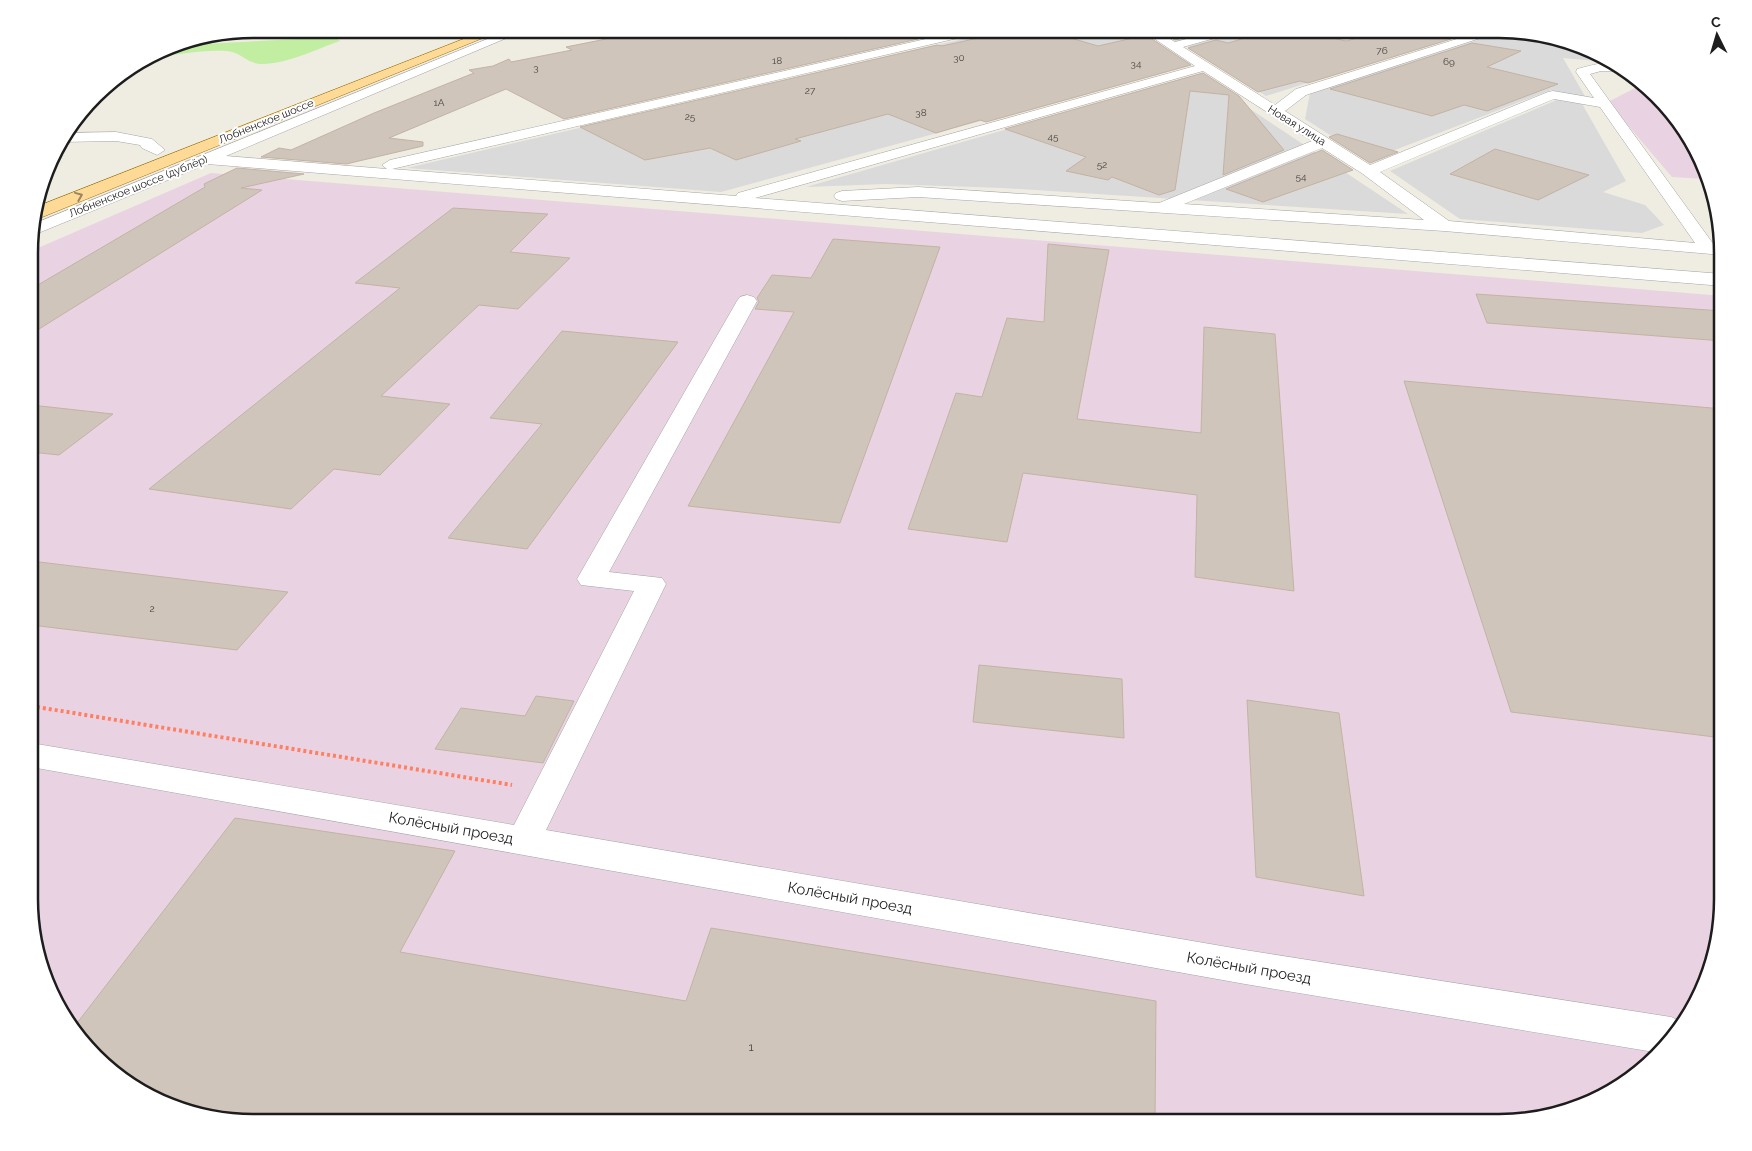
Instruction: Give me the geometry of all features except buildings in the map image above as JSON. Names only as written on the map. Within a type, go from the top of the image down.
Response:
[{"type":"main road","name":"Лобненское шоссе","points":[[103,171],[448,38]]},
{"type":"main road","name":"Лобненское шоссе","points":[[42,211],[476,38]]},
{"type":"street","name":"Лобненское шоссе (дублёр)","points":[[39,228],[500,38]]},
{"type":"street","points":[[364,171],[945,38]]},
{"type":"street","name":"Новая улица","points":[[1160,38],[1369,171],[1444,226]]},
{"type":"street","points":[[1172,46],[1202,38]]},
{"type":"street","points":[[1275,112],[1301,92],[1472,38]]},
{"type":"street","points":[[726,201],[1204,67]]},
{"type":"street","points":[[1609,67],[1601,67],[1582,72],[1714,247]]},
{"type":"street","points":[[1369,171],[1553,95],[1605,104]]},
{"type":"street","points":[[71,138],[119,136],[136,138],[148,142],[147,145],[157,150]]},
{"type":"street","points":[[1159,208],[1324,142]]},
{"type":"street","points":[[203,160],[364,171],[1714,279]]},
{"type":"street","points":[[726,201],[918,192],[1444,226],[1714,250]]},
{"type":"street","points":[[523,841],[652,584],[591,579],[747,301]]},
{"type":"street","name":"Колёсный проезд","points":[[38,756],[1245,967],[1665,1035]]},
{"type":"path","points":[[38,707],[548,790]]},
{"type":"shaded area","points":[[967,38],[1141,38],[1183,66],[721,192],[407,168]]},
{"type":"shaded area","points":[[1172,38],[1193,38],[1178,42]]},
{"type":"shaded area","points":[[1218,38],[1450,38],[1266,96],[1188,46]]},
{"type":"shaded area","points":[[1484,38],[1527,39],[1568,49],[1596,61],[1563,58],[1586,98],[1551,90],[1369,160],[1305,119],[1310,93]]},
{"type":"shaded area","points":[[1191,76],[1202,77],[1408,214],[1003,188],[886,184],[806,187]]},
{"type":"shaded area","points":[[1636,87],[1641,91],[1661,111],[1678,133],[1686,145],[1701,179],[1672,177],[1608,102]]},
{"type":"shaded area","points":[[1559,99],[1581,102],[1626,181],[1603,192],[1645,205],[1664,225],[1642,233],[1460,219],[1390,171]]},
{"type":"shaded area","points":[[211,173],[1714,295],[1714,912],[1707,954],[1698,981],[1686,1006],[1670,1029],[1630,1069],[1607,1085],[1582,1097],[1555,1106],[1527,1112],[1499,1114],[253,1114],[225,1112],[197,1106],[170,1097],[145,1085],[122,1069],[82,1029],[66,1006],[54,981],[45,954],[39,926],[38,248]]},
{"type":"green space","points":[[315,38],[336,38],[340,41],[282,62],[262,64],[227,51],[168,55],[201,44]]}]
